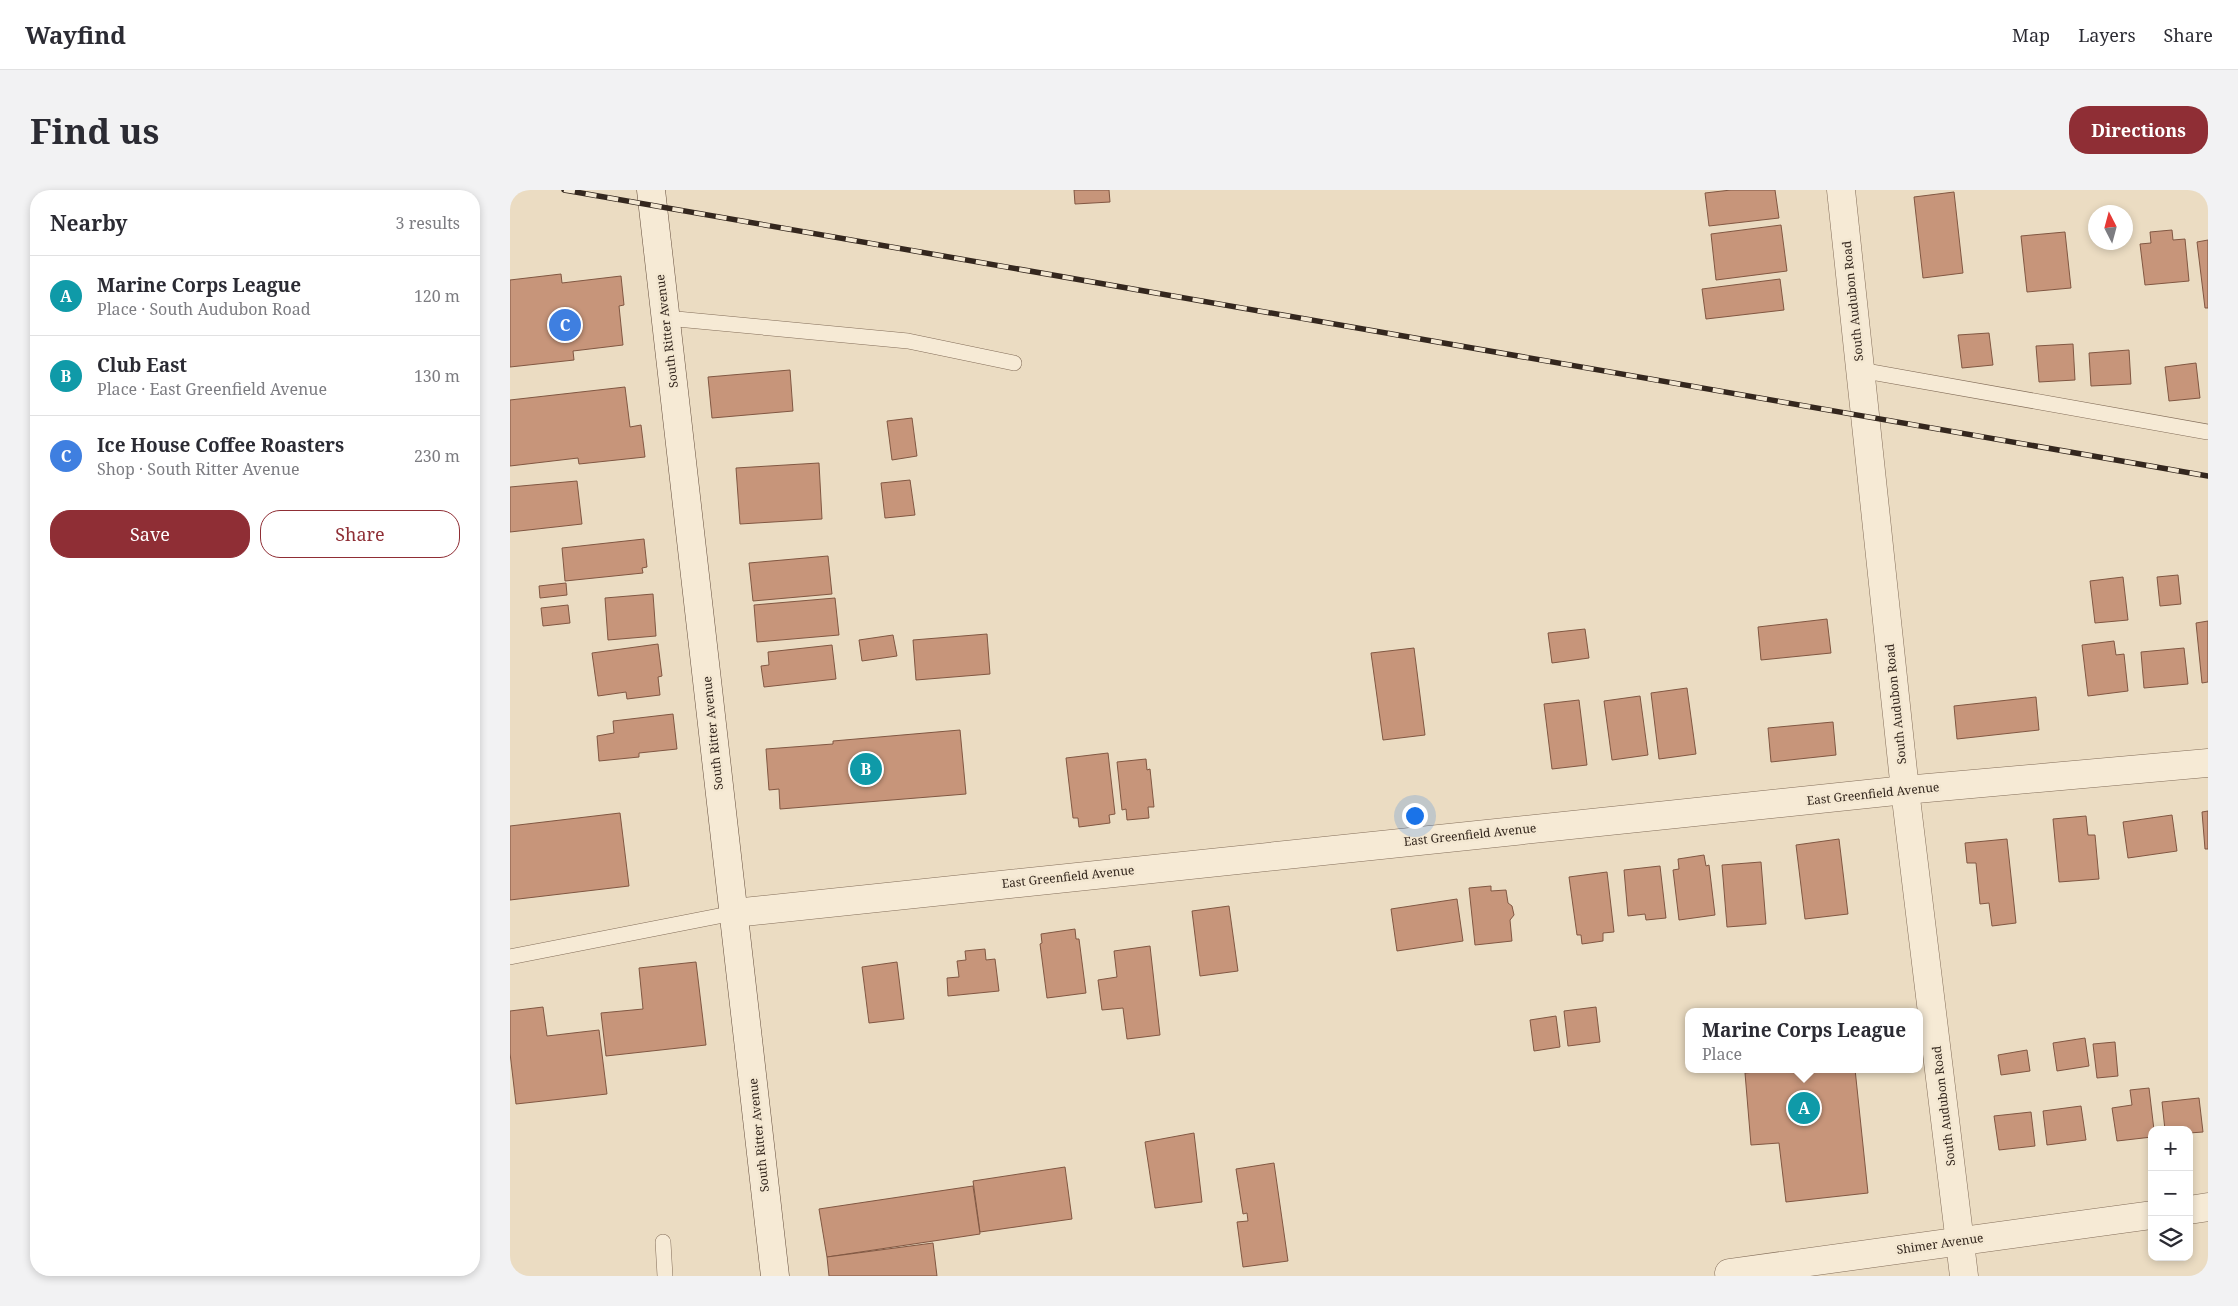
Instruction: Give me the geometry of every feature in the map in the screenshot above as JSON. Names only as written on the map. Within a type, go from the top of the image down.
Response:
[{"type":"street","name":"South Ritter Avenue","points":[[651,190],[775,1276]]},
{"type":"street","name":"South Audubon Road","points":[[1841,190],[1905,790],[1964,1276]]},
{"type":"street","name":"East Greenfield Avenue","points":[[734,913],[1905,790],[2208,763]]},
{"type":"street","points":[[2193,1209],[2208,1207]]},
{"type":"street","name":"Shimer Avenue","points":[[1729,1275],[2148,1216]]},
{"type":"lane","points":[[666,318],[908,341],[1014,363]]},
{"type":"lane","points":[[1860,370],[2208,432]]},
{"type":"lane","points":[[510,957],[734,913]]},
{"type":"lane","points":[[663,1242],[665,1276]]},
{"type":"building","points":[[1074,190],[1109,190],[1110,202],[1075,204]]},
{"type":"building","points":[[1731,190],[1775,190],[1779,218],[1709,226],[1705,193]]},
{"type":"building","points":[[1954,192],[1963,273],[1923,278],[1914,197]]},
{"type":"building","points":[[1781,225],[1787,271],[1716,280],[1711,234]]},
{"type":"building","points":[[2172,230],[2173,240],[2185,239],[2189,281],[2145,285],[2140,244],[2151,243],[2150,232]]},
{"type":"building","points":[[2065,232],[2071,288],[2027,292],[2021,236]]},
{"type":"building","points":[[2208,240],[2208,308],[2205,308],[2197,242]]},
{"type":"building","points":[[561,274],[562,283],[621,276],[624,305],[619,306],[623,345],[573,351],[574,360],[510,367],[510,280]]},
{"type":"building","points":[[1780,279],[1784,310],[1706,319],[1702,289]]},
{"type":"building","points":[[1989,333],[1993,365],[1962,368],[1958,335]]},
{"type":"building","points":[[2073,344],[2075,380],[2039,382],[2036,346]]},
{"type":"building","points":[[2129,350],[2131,384],[2091,386],[2089,353]]},
{"type":"building","points":[[2196,363],[2200,398],[2169,401],[2165,367]]},
{"type":"building","points":[[790,370],[793,411],[712,418],[708,377]]},
{"type":"building","points":[[625,387],[630,427],[641,425],[645,457],[579,464],[578,458],[510,466],[510,400]]},
{"type":"building","points":[[912,418],[917,456],[892,460],[887,421]]},
{"type":"building","points":[[819,463],[822,519],[740,524],[736,468]]},
{"type":"building","points":[[910,480],[915,515],[885,518],[881,483]]},
{"type":"building","points":[[577,481],[582,524],[510,532],[510,487]]},
{"type":"building","points":[[644,539],[647,567],[642,568],[643,573],[565,581],[562,548]]},
{"type":"building","points":[[828,556],[832,594],[753,601],[749,563]]},
{"type":"building","points":[[2178,575],[2181,604],[2160,606],[2157,577]]},
{"type":"building","points":[[2123,577],[2128,620],[2095,623],[2090,581]]},
{"type":"building","points":[[566,583],[567,595],[540,598],[539,586]]},
{"type":"building","points":[[653,594],[656,636],[608,640],[605,598]]},
{"type":"building","points":[[835,598],[839,635],[757,642],[754,605]]},
{"type":"building","points":[[568,605],[570,623],[543,626],[541,608]]},
{"type":"building","points":[[1827,619],[1831,653],[1761,660],[1758,627]]},
{"type":"building","points":[[2208,621],[2208,682],[2202,683],[2196,623]]},
{"type":"building","points":[[1585,629],[1589,658],[1552,663],[1548,633]]},
{"type":"building","points":[[987,634],[990,674],[916,680],[913,640]]},
{"type":"building","points":[[893,635],[897,656],[862,661],[859,640]]},
{"type":"building","points":[[2114,641],[2116,655],[2124,654],[2128,691],[2088,696],[2082,645]]},
{"type":"building","points":[[658,644],[662,676],[658,677],[660,695],[627,699],[626,692],[598,696],[592,653]]},
{"type":"building","points":[[832,645],[836,679],[764,687],[761,666],[769,665],[768,652]]},
{"type":"building","points":[[1414,648],[1425,735],[1383,740],[1371,653]]},
{"type":"building","points":[[2184,648],[2188,684],[2144,688],[2141,652]]},
{"type":"building","points":[[1687,688],[1696,754],[1659,759],[1651,693]]},
{"type":"building","points":[[1640,696],[1648,755],[1612,760],[1604,701]]},
{"type":"building","points":[[2036,697],[2039,730],[1957,739],[1954,706]]},
{"type":"building","points":[[1579,700],[1587,765],[1552,769],[1544,704]]},
{"type":"building","points":[[673,714],[677,749],[639,753],[639,757],[599,761],[597,736],[614,733],[613,721]]},
{"type":"building","points":[[1833,722],[1836,755],[1771,762],[1768,728]]},
{"type":"building","points":[[960,730],[966,794],[780,809],[779,789],[769,790],[766,749],[833,744],[833,741]]},
{"type":"building","points":[[1108,753],[1115,814],[1109,815],[1110,823],[1079,827],[1078,818],[1073,818],[1066,758]]},
{"type":"building","points":[[1146,759],[1147,770],[1150,769],[1154,807],[1148,807],[1149,818],[1127,820],[1126,809],[1122,810],[1117,762]]},
{"type":"building","points":[[2208,811],[2208,849],[2205,849],[2202,812]]},
{"type":"building","points":[[620,813],[629,886],[510,900],[510,826]]},
{"type":"building","points":[[2172,815],[2177,851],[2128,858],[2123,822]]},
{"type":"building","points":[[2086,816],[2088,835],[2095,835],[2099,879],[2059,882],[2053,819]]},
{"type":"building","points":[[1839,839],[1848,914],[1805,919],[1796,845]]},
{"type":"building","points":[[2007,839],[2016,923],[1992,926],[1989,903],[1980,904],[1976,863],[1967,863],[1965,843]]},
{"type":"building","points":[[1704,855],[1706,866],[1709,865],[1715,915],[1679,920],[1673,870],[1679,869],[1678,859]]},
{"type":"building","points":[[1761,862],[1766,924],[1727,927],[1722,865]]},
{"type":"building","points":[[1660,866],[1666,918],[1646,920],[1645,914],[1628,916],[1624,870]]},
{"type":"building","points":[[1607,872],[1614,932],[1603,933],[1603,941],[1582,944],[1581,935],[1577,935],[1569,877]]},
{"type":"building","points":[[1491,886],[1491,891],[1506,890],[1508,903],[1512,906],[1514,915],[1510,920],[1512,941],[1475,945],[1469,888]]},
{"type":"building","points":[[1457,899],[1463,941],[1397,951],[1391,909]]},
{"type":"building","points":[[1229,906],[1238,971],[1200,976],[1192,911]]},
{"type":"building","points":[[1075,929],[1076,939],[1079,939],[1086,993],[1047,998],[1040,944],[1042,943],[1041,934]]},
{"type":"building","points":[[1150,946],[1160,1035],[1127,1039],[1123,1008],[1102,1010],[1098,980],[1117,977],[1114,951]]},
{"type":"building","points":[[985,949],[986,960],[995,959],[999,991],[948,996],[947,978],[959,977],[957,961],[966,960],[965,951]]},
{"type":"building","points":[[696,962],[706,1045],[606,1056],[601,1013],[643,1009],[639,968]]},
{"type":"building","points":[[897,962],[904,1019],[869,1023],[862,967]]},
{"type":"building","points":[[543,1007],[547,1036],[599,1030],[607,1094],[516,1104],[510,1053],[510,1011]]},
{"type":"building","points":[[1596,1007],[1600,1042],[1568,1046],[1564,1011]]},
{"type":"building","points":[[1556,1016],[1560,1047],[1534,1051],[1530,1020]]},
{"type":"building","points":[[2085,1038],[2089,1066],[2057,1071],[2053,1043]]},
{"type":"building","points":[[2115,1042],[2118,1076],[2097,1078],[2093,1044]]},
{"type":"building","points":[[2027,1050],[2030,1071],[2001,1075],[1998,1055]]},
{"type":"building","points":[[1745,1073],[1855,1073],[1868,1193],[1786,1202],[1779,1143],[1751,1145]]},
{"type":"building","points":[[2149,1088],[2154,1126],[2148,1126],[2148,1137],[2117,1141],[2112,1108],[2132,1105],[2130,1090]]},
{"type":"building","points":[[2199,1098],[2203,1132],[2193,1133],[2193,1126],[2165,1126],[2162,1102]]},
{"type":"building","points":[[2081,1106],[2086,1140],[2047,1145],[2043,1111]]},
{"type":"building","points":[[2031,1112],[2035,1146],[1999,1150],[1994,1116]]},
{"type":"building","points":[[1194,1133],[1202,1202],[1155,1208],[1145,1142]]},
{"type":"building","points":[[1274,1163],[1288,1261],[1243,1267],[1237,1222],[1248,1221],[1247,1213],[1243,1214],[1236,1169]]},
{"type":"building","points":[[1065,1167],[1072,1219],[980,1232],[973,1181]]},
{"type":"building","points":[[973,1186],[980,1234],[827,1257],[819,1209]]},
{"type":"building","points":[[933,1243],[937,1276],[829,1276],[827,1257]]},
{"type":"railway","points":[[564,190],[2208,476]]},
{"type":"place","name":"Ice House Coffee Roasters","points":[[565,325]]},
{"type":"place","name":"Club East","points":[[866,769]]},
{"type":"place","name":"Marine Corps League","points":[[1804,1108]]}]
